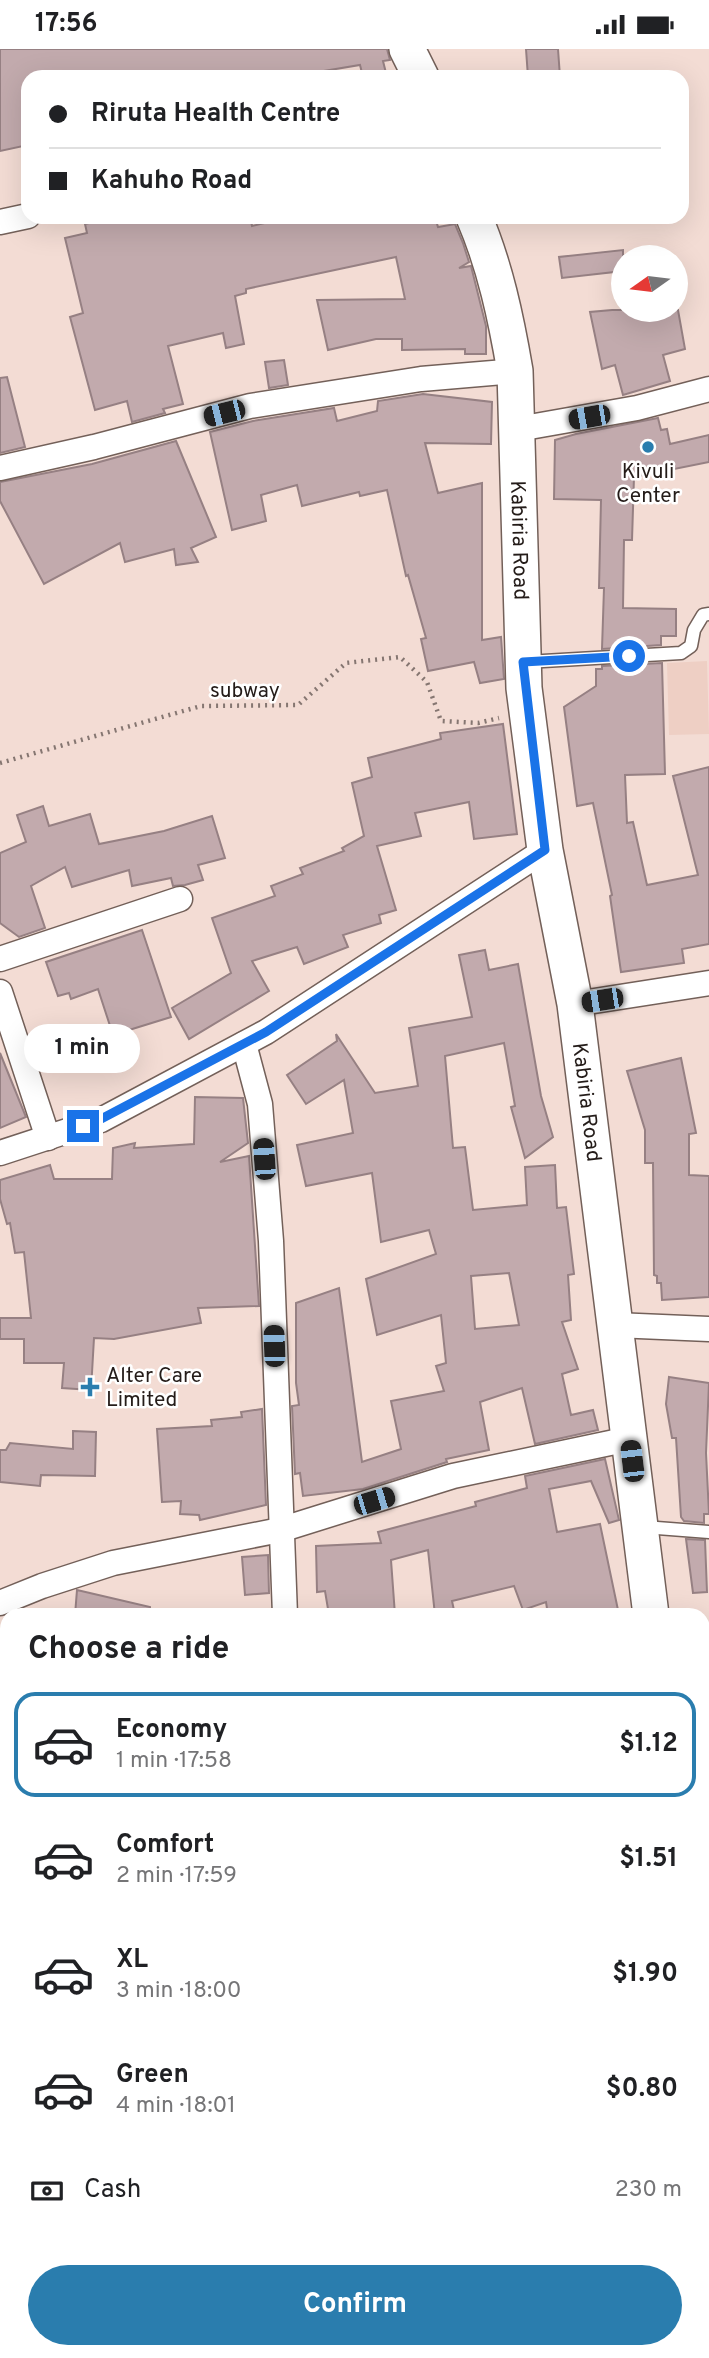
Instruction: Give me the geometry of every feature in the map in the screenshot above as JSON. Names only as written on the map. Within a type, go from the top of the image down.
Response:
[{"type":"main road","points":[[407,49],[418,70]]},
{"type":"main road","name":"Kabiria Road","points":[[477,224],[489,252],[507,324],[515,371],[523,662],[527,711],[545,850],[575,1004],[650,1608]]},
{"type":"street","points":[[0,222],[21,218]]},
{"type":"street","points":[[0,468],[250,406],[421,379],[515,371]]},
{"type":"street","points":[[518,429],[637,408],[709,389]]},
{"type":"street","points":[[0,1153],[101,1119],[266,1032],[545,850]]},
{"type":"street","points":[[0,959],[180,899]]},
{"type":"street","points":[[575,1004],[709,983]]},
{"type":"street","points":[[0,992],[48,1137]]},
{"type":"street","points":[[244,1044],[260,1104],[271,1241],[285,1608]]},
{"type":"street","points":[[615,1325],[709,1329]]},
{"type":"street","points":[[0,1603],[113,1563],[280,1530],[453,1476],[629,1439]]},
{"type":"lane","points":[[523,662],[681,653],[691,646],[694,631],[703,615],[709,614]]},
{"type":"lane","points":[[640,1526],[709,1532]]},
{"type":"path","name":"subway","points":[[0,763],[201,706],[298,705],[346,663],[400,657],[428,683],[441,721],[478,723],[527,711]]},
{"type":"shaded area","points":[[707,661],[709,734],[669,735],[667,663]]},
{"type":"building","points":[[0,49],[387,49],[390,60],[383,61],[385,70],[361,70],[360,65],[330,70],[21,70],[21,146],[0,151]]},
{"type":"building","points":[[526,49],[558,49],[560,70],[528,70]]},
{"type":"building","points":[[85,224],[437,224],[438,227],[455,224],[469,262],[459,268],[471,266],[486,326],[486,354],[465,354],[465,349],[402,350],[402,339],[376,339],[328,350],[317,300],[405,299],[396,257],[246,289],[246,293],[235,296],[244,344],[226,348],[223,333],[168,346],[183,404],[163,409],[165,413],[132,422],[127,401],[95,410],[70,317],[83,313],[65,238],[87,233]]},
{"type":"building","points":[[611,251],[611,272],[562,278],[559,257]]},
{"type":"building","points":[[611,310],[611,322],[680,322],[685,349],[663,355],[670,381],[623,395],[615,365],[602,369],[590,312]]},
{"type":"building","points":[[284,360],[288,385],[269,388],[265,362]]},
{"type":"building","points":[[7,377],[25,447],[0,453],[0,378]]},
{"type":"building","points":[[423,394],[492,402],[491,444],[425,443],[438,493],[482,483],[482,640],[501,637],[504,679],[480,683],[474,662],[428,671],[421,639],[426,638],[408,575],[406,576],[387,490],[360,496],[359,492],[302,506],[297,485],[261,495],[266,521],[232,530],[210,432],[253,421],[334,408],[337,421],[377,411],[378,401]]},
{"type":"building","points":[[658,418],[661,430],[667,429],[670,444],[709,435],[709,462],[634,477],[632,540],[624,540],[623,608],[676,609],[676,636],[661,636],[661,645],[602,649],[604,588],[599,588],[601,500],[554,499],[555,440]]},
{"type":"building","points":[[176,441],[216,537],[191,548],[198,562],[176,565],[174,549],[125,562],[120,543],[44,584],[0,501],[0,482],[92,464]]},
{"type":"building","points":[[662,663],[665,774],[625,775],[627,823],[633,822],[647,885],[698,875],[673,776],[709,767],[709,944],[682,949],[684,963],[621,972],[610,896],[612,895],[593,803],[577,806],[564,707],[596,686],[596,669],[602,669],[602,666]]},
{"type":"building","points":[[503,724],[517,834],[474,839],[469,802],[415,813],[421,836],[377,846],[396,910],[379,915],[381,923],[343,935],[348,947],[304,964],[297,947],[252,961],[269,991],[189,1039],[172,1008],[231,973],[212,918],[275,896],[271,886],[303,874],[300,868],[344,851],[342,848],[364,836],[352,783],[372,777],[368,758],[441,739],[440,733]]},
{"type":"building","points":[[43,806],[49,826],[90,814],[99,844],[164,831],[212,816],[225,858],[198,865],[203,880],[173,886],[171,878],[132,886],[129,870],[72,887],[65,867],[31,886],[45,928],[19,937],[0,923],[0,853],[26,842],[17,815]]},
{"type":"building","points":[[142,930],[171,1017],[113,1035],[98,989],[71,999],[69,993],[58,996],[46,962]]},
{"type":"building","points":[[485,950],[489,970],[518,964],[541,1096],[553,1137],[525,1158],[511,1107],[515,1106],[504,1043],[445,1056],[453,1148],[465,1147],[473,1210],[527,1205],[525,1167],[555,1165],[557,1208],[566,1207],[574,1274],[568,1275],[571,1320],[562,1322],[578,1369],[562,1374],[571,1415],[593,1410],[598,1430],[535,1444],[522,1388],[480,1402],[489,1450],[446,1459],[447,1462],[363,1489],[303,1496],[300,1473],[295,1474],[292,1406],[299,1405],[296,1383],[296,1303],[339,1288],[362,1462],[401,1449],[391,1401],[444,1391],[436,1366],[446,1363],[441,1315],[377,1335],[366,1279],[436,1254],[429,1230],[381,1242],[372,1173],[306,1186],[297,1145],[353,1133],[344,1080],[306,1104],[287,1075],[337,1041],[336,1034],[375,1093],[418,1086],[409,1028],[472,1017],[459,955]],"holes":[[[509,1273],[519,1325],[475,1329],[471,1276]]]},
{"type":"building","points":[[0,1053],[26,1117],[0,1128]]},
{"type":"building","points":[[681,1058],[696,1133],[689,1134],[689,1175],[709,1176],[709,1297],[662,1300],[661,1283],[657,1283],[657,1276],[654,1275],[653,1163],[645,1163],[645,1130],[627,1071]]},
{"type":"building","points":[[195,1097],[243,1098],[248,1143],[220,1162],[249,1156],[259,1306],[198,1308],[201,1323],[114,1339],[94,1338],[91,1390],[62,1388],[64,1363],[24,1363],[24,1339],[0,1339],[0,1318],[31,1318],[24,1252],[15,1253],[10,1223],[7,1224],[0,1199],[0,1180],[50,1165],[54,1179],[112,1179],[113,1148],[135,1143],[134,1148],[194,1144]]},
{"type":"building","points":[[669,1377],[709,1383],[706,1453],[709,1514],[704,1514],[704,1523],[684,1521],[681,1517],[676,1438],[672,1438],[666,1404]]},
{"type":"building","points":[[262,1409],[266,1505],[200,1520],[199,1515],[180,1514],[181,1501],[162,1502],[157,1429],[212,1426],[211,1420],[242,1417],[241,1412]]},
{"type":"building","points":[[73,1431],[96,1432],[95,1476],[41,1475],[40,1486],[0,1482],[0,1450],[6,1450],[10,1443],[73,1449]]},
{"type":"building","points":[[605,1459],[619,1520],[609,1523],[591,1481],[549,1489],[557,1532],[600,1524],[618,1608],[547,1608],[546,1602],[522,1608],[514,1586],[452,1601],[454,1608],[434,1608],[428,1550],[391,1560],[394,1608],[328,1608],[325,1591],[317,1592],[316,1546],[381,1543],[378,1532],[476,1506],[475,1502],[527,1488],[525,1476]]},
{"type":"building","points":[[686,1539],[705,1540],[707,1592],[693,1593]]},
{"type":"building","points":[[268,1555],[269,1593],[245,1595],[242,1557]]},
{"type":"building","points":[[77,1590],[150,1607],[150,1608],[76,1608]]},
{"type":"place","name":"Kivuli Center","points":[[648,447]]},
{"type":"place","name":"Alter Care Limited","points":[[90,1387]]},
{"type":"route","points":[[83,1126],[266,1032],[545,850],[523,662],[629,656]]}]
